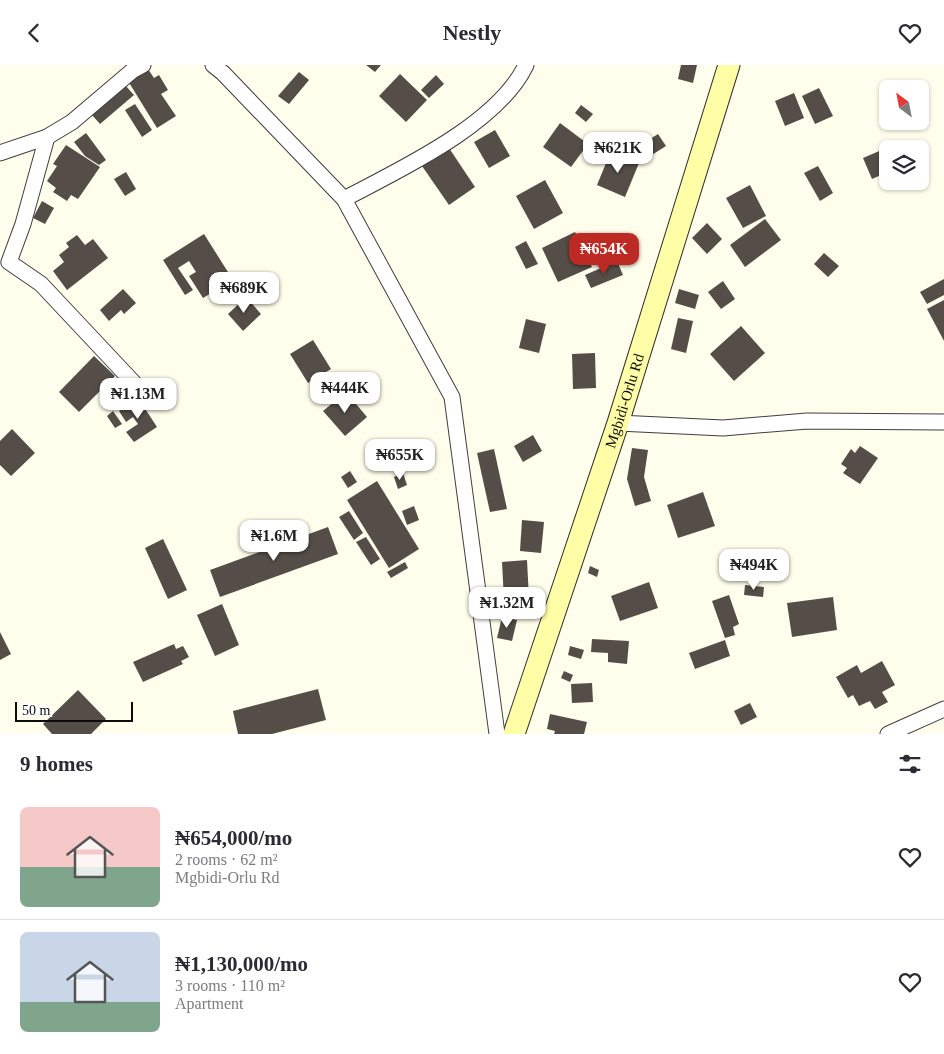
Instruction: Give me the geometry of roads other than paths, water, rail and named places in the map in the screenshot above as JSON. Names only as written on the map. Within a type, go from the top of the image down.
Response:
[{"type":"main road","name":"Mgbidi-Orlu Rd","points":[[514,734],[618,423],[728,65]]},
{"type":"street","points":[[0,153],[47,137],[72,122],[132,71],[143,65]]},
{"type":"street","points":[[213,65],[223,73],[344,199],[452,397],[497,734]]},
{"type":"street","points":[[344,199],[418,160],[466,128],[496,104],[519,80],[526,65]]},
{"type":"street","points":[[47,137],[23,224],[9,262],[41,284],[149,399]]},
{"type":"street","points":[[618,423],[722,428],[808,421],[944,422]]},
{"type":"street","points":[[888,734],[944,709]]}]
